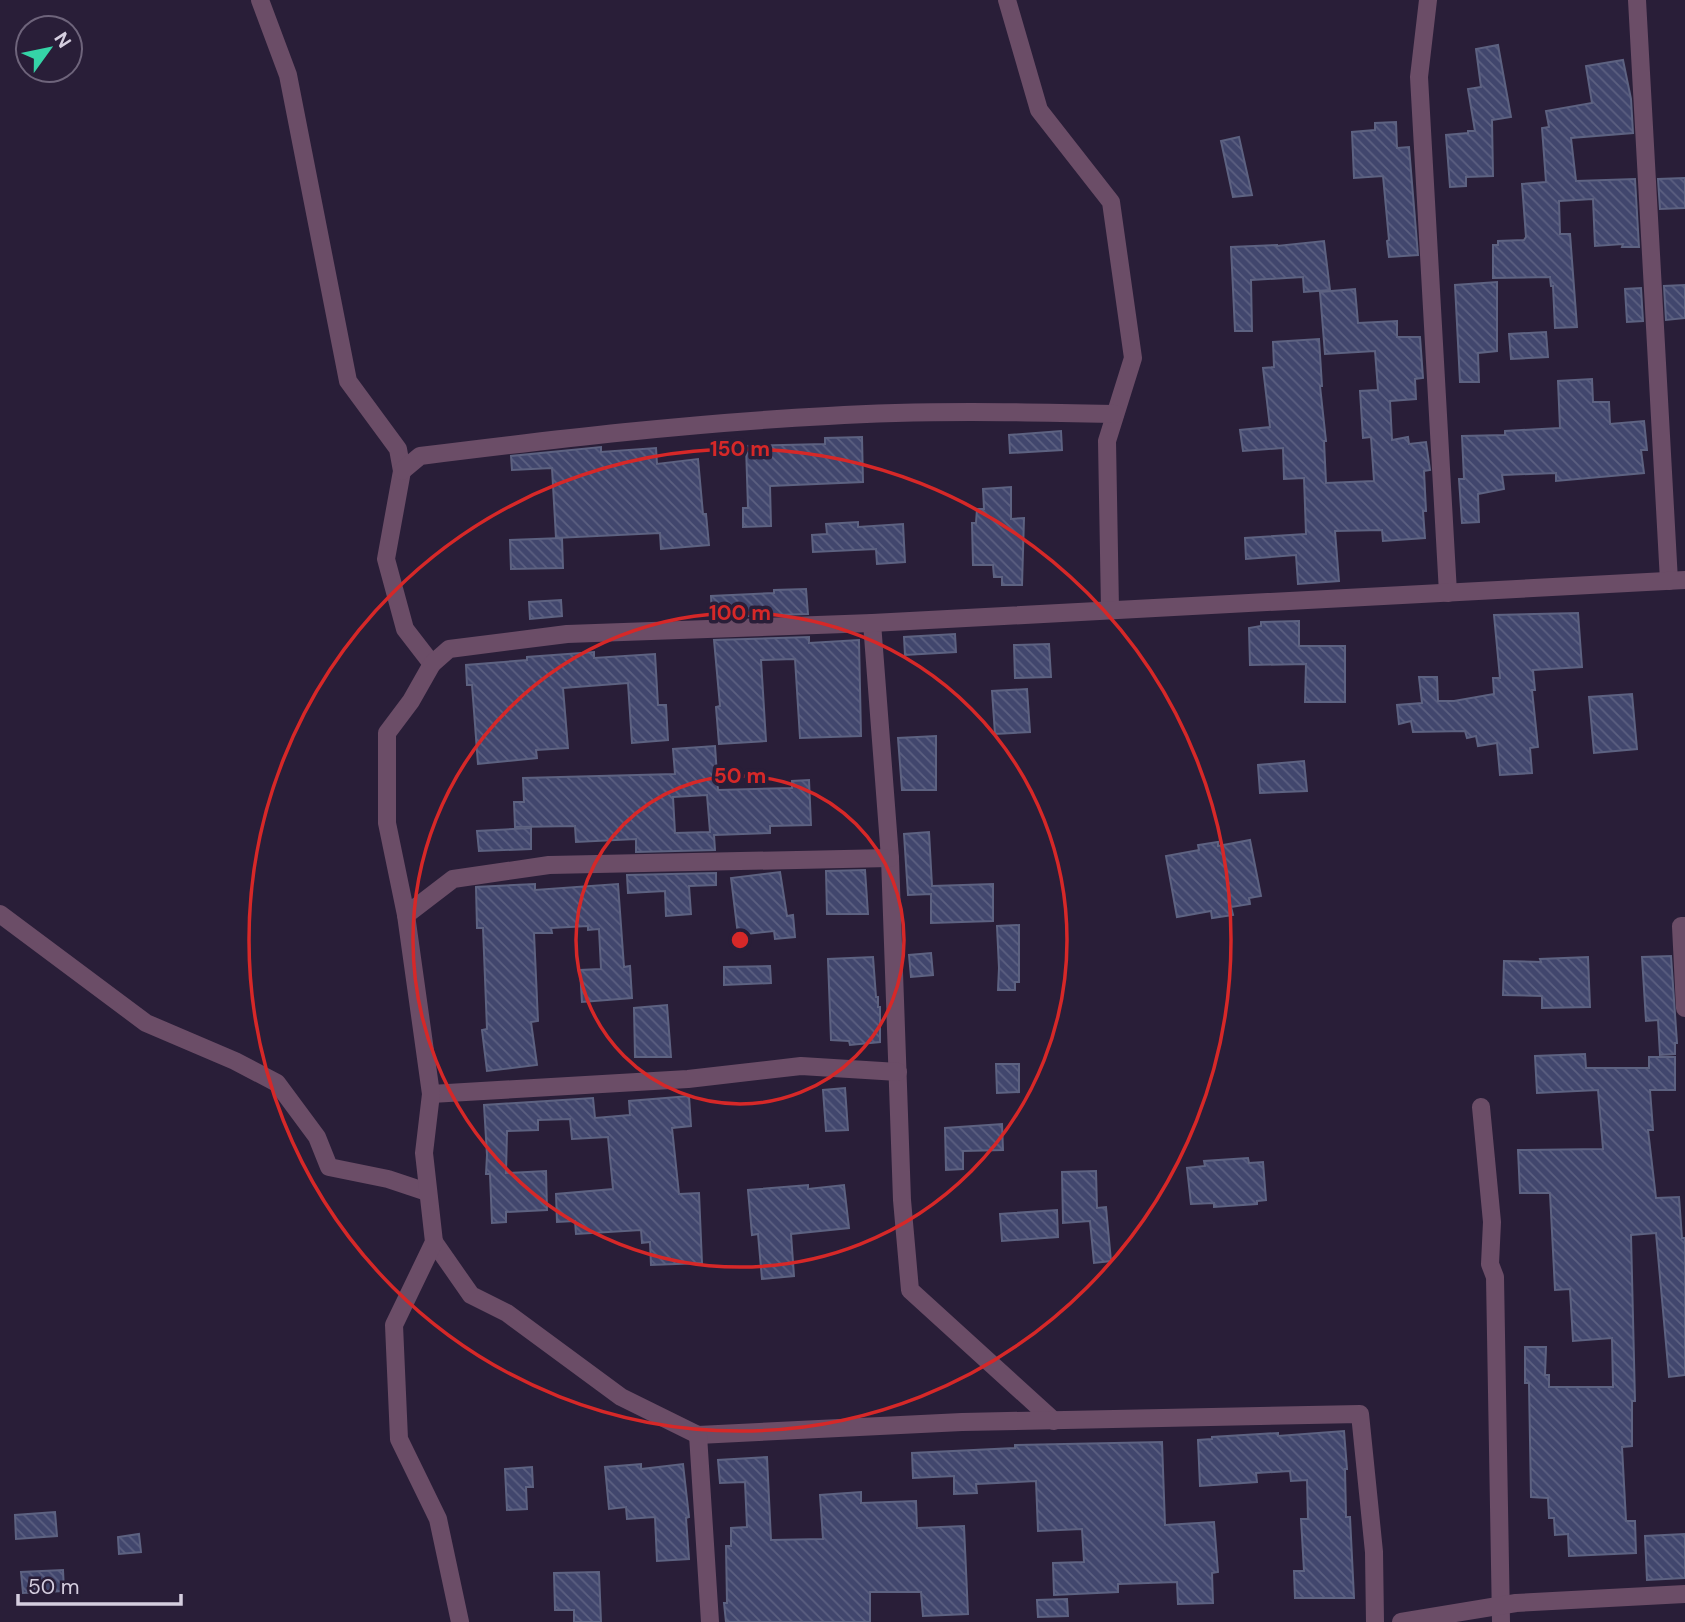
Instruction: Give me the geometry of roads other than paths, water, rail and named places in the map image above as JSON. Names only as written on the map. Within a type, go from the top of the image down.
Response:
[{"type":"street","points":[[260,0],[288,75],[348,381],[398,449],[402,471],[386,559],[405,629],[432,664]]},
{"type":"street","points":[[1007,0],[1039,110],[1111,202],[1133,358],[1107,441],[1110,609]]},
{"type":"street","points":[[1428,0],[1419,77],[1448,593]]},
{"type":"street","points":[[1376,1622],[1374,1552],[1360,1414],[962,1422],[698,1435],[621,1397],[507,1313],[471,1294],[434,1242],[425,1153],[431,1094],[406,915],[387,823],[387,733],[411,701],[432,664],[449,649],[567,634],[872,623],[1677,580],[1637,0]]},
{"type":"street","points":[[402,471],[420,456],[614,432],[828,416],[967,411],[1115,414]]},
{"type":"street","points":[[872,623],[890,858],[902,1200],[910,1290],[1054,1420]]},
{"type":"street","points":[[406,915],[453,879],[549,865],[890,858]]},
{"type":"street","points":[[0,915],[146,1023],[235,1061],[277,1083],[317,1137],[329,1167],[388,1179],[427,1192]]},
{"type":"street","points":[[1685,926],[1681,926],[1685,1009]]},
{"type":"street","points":[[431,1094],[688,1079],[801,1066],[898,1072]]},
{"type":"street","points":[[1482,1107],[1492,1222],[1490,1264],[1495,1277],[1501,1614]]},
{"type":"street","points":[[434,1242],[394,1325],[399,1439],[438,1519],[460,1622]]},
{"type":"street","points":[[698,1435],[710,1622]]},
{"type":"street","points":[[1401,1622],[1501,1614],[1516,1603],[1685,1594]]}]
